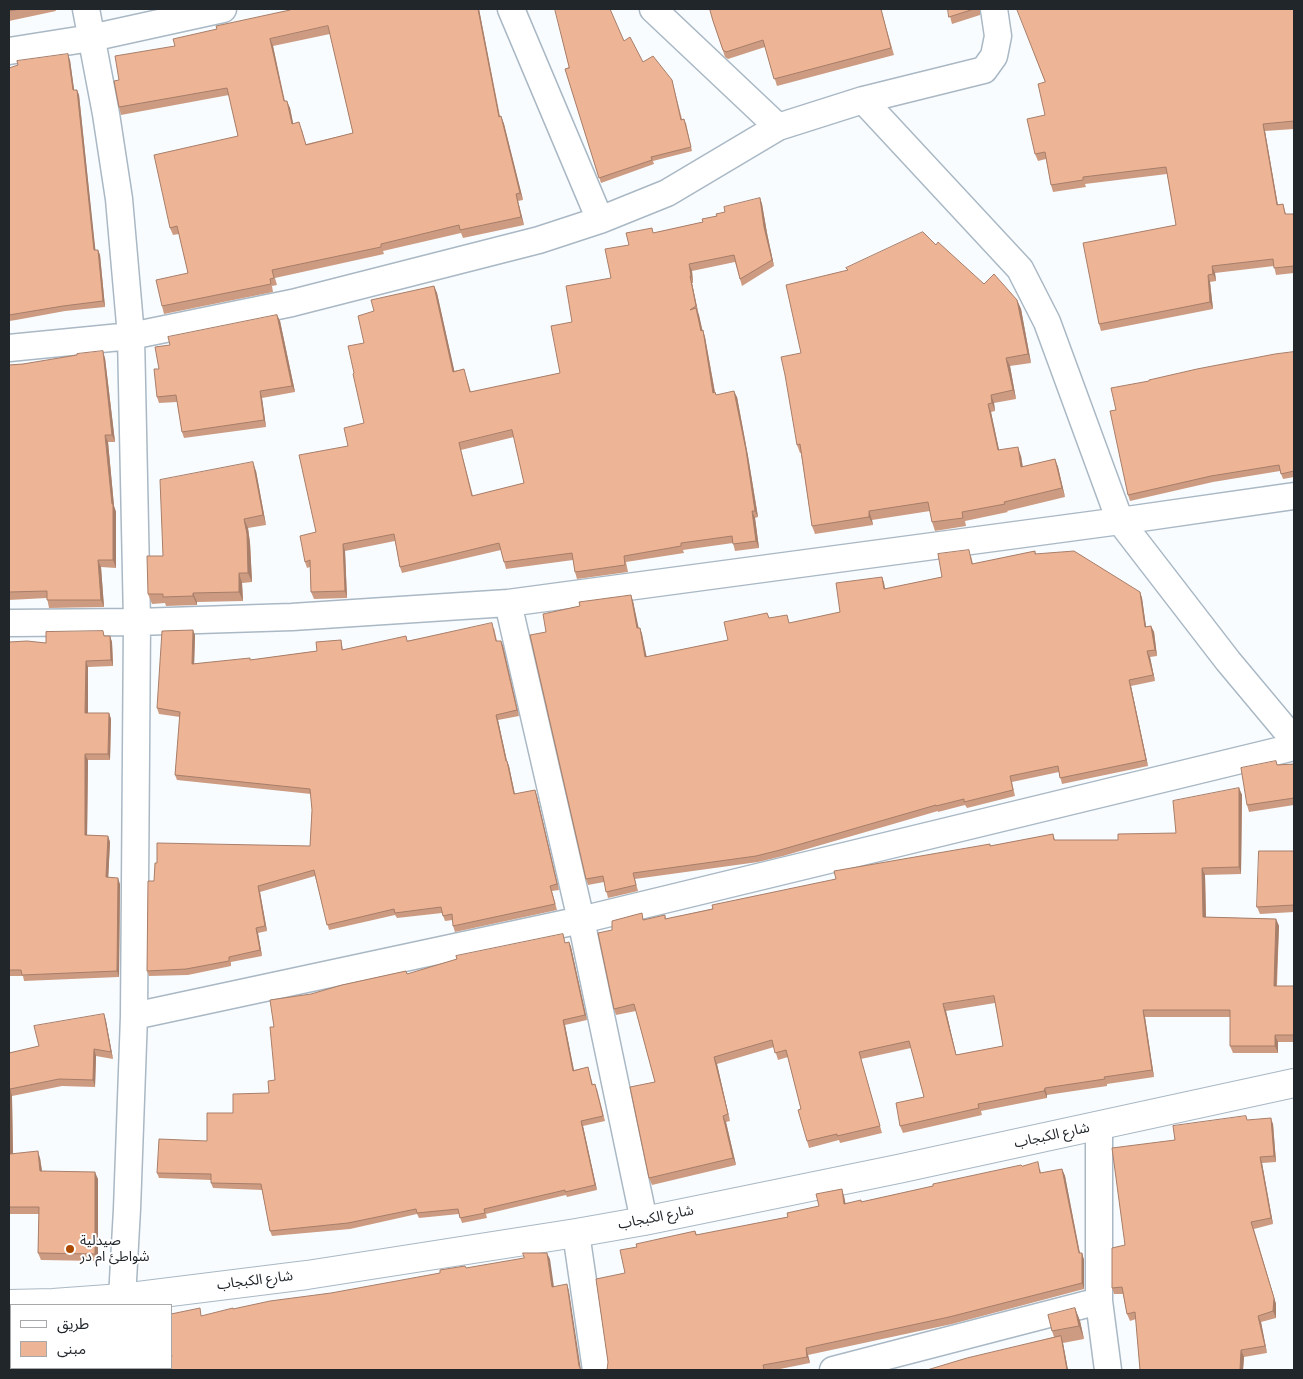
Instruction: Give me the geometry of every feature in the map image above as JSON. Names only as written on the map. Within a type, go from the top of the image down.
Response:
[{"type":"main road","name":"شارع الكبجاب","points":[[9,1304],[53,1304],[122,1298],[307,1275],[576,1234],[898,1169],[1294,1083]]},
{"type":"street","points":[[86,9],[106,114],[119,199],[131,336],[137,622],[134,1016],[122,1298]]},
{"type":"street","points":[[9,51],[92,38],[223,9]]},
{"type":"street","points":[[511,9],[600,220]]},
{"type":"street","points":[[653,9],[778,127]]},
{"type":"street","points":[[9,348],[131,336],[292,303],[539,240],[600,220],[667,193],[778,127],[863,100],[984,70],[994,56],[998,36],[994,9]]},
{"type":"street","points":[[863,100],[1020,269],[1047,322],[1120,521],[1228,661],[1294,740]]},
{"type":"street","points":[[9,623],[137,622],[292,617],[508,603],[1294,496]]},
{"type":"street","points":[[508,603],[581,920],[644,1221]]},
{"type":"street","points":[[134,1016],[581,920],[1294,746]]},
{"type":"street","points":[[1099,1126],[1099,1301],[1108,1370]]},
{"type":"street","points":[[576,1234],[596,1370]]},
{"type":"street","points":[[833,1370],[1099,1301]]},
{"type":"building","points":[[478,9],[499,117],[501,116],[520,193],[516,194],[521,217],[460,230],[459,225],[381,244],[381,247],[272,270],[274,278],[270,279],[271,284],[162,306],[156,280],[188,273],[177,226],[170,228],[154,155],[238,136],[227,88],[119,107],[114,81],[119,80],[115,56],[175,46],[173,39],[217,29],[216,26],[290,10]],"holes":[[[328,26],[353,133],[306,145],[299,122],[292,124],[287,101],[284,101],[270,39]]]},
{"type":"building","points":[[555,9],[610,9],[624,41],[630,37],[643,62],[653,56],[672,80],[681,120],[684,119],[691,147],[651,157],[652,160],[599,178],[565,69],[569,68]]},
{"type":"building","points":[[710,9],[881,9],[891,48],[774,79],[763,40],[726,52],[723,50]]},
{"type":"building","points":[[948,9],[974,9],[949,17]]},
{"type":"building","points":[[1017,9],[1294,9],[1294,121],[1263,124],[1277,205],[1283,204],[1285,214],[1294,214],[1294,266],[1274,268],[1273,259],[1212,266],[1213,274],[1208,275],[1210,302],[1099,324],[1083,243],[1176,225],[1166,167],[1083,177],[1083,180],[1051,185],[1045,152],[1035,154],[1027,119],[1045,115],[1038,84],[1045,82]]},
{"type":"building","points":[[68,54],[73,90],[77,90],[94,250],[98,250],[103,301],[9,315],[9,68],[18,65],[17,61]]},
{"type":"building","points":[[760,198],[764,227],[772,260],[740,279],[734,255],[689,264],[696,306],[690,310],[696,308],[701,331],[703,330],[713,393],[715,392],[716,395],[734,391],[746,450],[755,511],[752,511],[756,541],[733,544],[732,536],[681,543],[681,546],[624,556],[625,565],[575,572],[572,553],[504,562],[499,543],[400,567],[394,534],[343,544],[345,591],[311,592],[310,560],[305,562],[300,536],[316,532],[299,455],[348,446],[344,428],[364,423],[348,346],[364,343],[358,316],[374,311],[371,300],[434,286],[453,372],[464,369],[470,392],[560,373],[551,326],[572,322],[566,286],[611,278],[605,249],[629,245],[626,233],[652,228],[653,233],[703,222],[702,219],[725,212],[724,207]],"holes":[[[512,430],[524,483],[472,496],[459,443]]]},
{"type":"building","points":[[923,232],[936,245],[938,242],[984,284],[994,274],[1017,300],[1028,354],[1006,358],[1013,390],[991,395],[992,403],[988,404],[998,450],[1018,447],[1021,467],[1055,459],[1062,488],[1004,502],[1005,504],[962,512],[963,518],[932,522],[928,502],[869,511],[869,517],[812,526],[800,444],[797,445],[781,357],[801,353],[786,285],[848,270],[846,268]]},
{"type":"building","points":[[277,315],[292,386],[260,391],[264,420],[182,432],[176,395],[157,397],[154,369],[159,369],[155,347],[170,345],[168,337]]},
{"type":"building","points":[[103,351],[112,435],[105,435],[113,504],[113,560],[98,560],[101,600],[47,600],[47,591],[9,592],[9,365]]},
{"type":"building","points":[[1294,352],[1294,471],[1281,474],[1279,465],[1211,476],[1128,495],[1110,411],[1116,410],[1111,388],[1197,369]]},
{"type":"building","points":[[253,462],[263,515],[244,519],[247,534],[248,573],[239,573],[239,592],[193,593],[193,596],[163,597],[163,594],[148,594],[147,556],[163,556],[160,480]]},
{"type":"building","points":[[969,550],[972,564],[1035,551],[1035,554],[1074,551],[1140,592],[1145,627],[1151,626],[1155,650],[1147,651],[1153,675],[1129,680],[1146,760],[1060,778],[1058,766],[1010,776],[1013,790],[964,802],[964,799],[936,805],[756,856],[633,873],[636,885],[606,892],[603,876],[586,879],[530,635],[546,632],[543,614],[580,606],[579,602],[631,595],[637,628],[640,628],[645,657],[728,640],[724,622],[767,613],[769,618],[787,615],[789,623],[840,612],[836,583],[882,577],[884,589],[942,577],[938,554]]},
{"type":"building","points":[[492,623],[496,641],[501,641],[517,710],[496,715],[506,761],[514,794],[535,790],[557,884],[550,886],[555,904],[453,926],[452,914],[443,916],[441,907],[395,913],[394,909],[327,925],[314,870],[258,886],[265,926],[256,928],[260,950],[229,957],[229,961],[186,969],[147,971],[148,881],[154,881],[155,863],[157,863],[157,843],[310,846],[312,810],[310,789],[175,775],[180,712],[157,708],[162,631],[193,630],[192,664],[250,658],[250,660],[317,651],[316,642],[341,640],[342,650],[406,636],[407,641]]},
{"type":"building","points":[[103,631],[104,636],[110,636],[111,660],[86,661],[85,713],[109,713],[108,754],[85,754],[85,835],[108,836],[106,877],[118,878],[117,971],[22,975],[21,970],[9,970],[9,642],[46,643],[46,632]]},
{"type":"building","points":[[1276,761],[1277,765],[1294,764],[1294,798],[1247,805],[1241,768]]},
{"type":"building","points":[[1239,788],[1239,867],[1202,868],[1203,917],[1276,919],[1274,986],[1294,986],[1294,1035],[1275,1035],[1275,1046],[1230,1046],[1230,1010],[1143,1010],[1152,1070],[1045,1088],[1044,1091],[978,1104],[979,1108],[900,1126],[896,1103],[924,1097],[909,1041],[859,1052],[880,1126],[807,1141],[798,1110],[801,1109],[786,1050],[775,1053],[772,1040],[714,1057],[728,1114],[723,1116],[733,1158],[649,1178],[630,1087],[655,1082],[634,1004],[614,1009],[598,933],[612,930],[612,921],[642,913],[643,920],[665,915],[665,919],[713,909],[712,905],[836,879],[834,871],[1053,834],[1054,840],[1118,840],[1118,834],[1176,833],[1173,801]],"holes":[[[994,996],[1003,1046],[956,1055],[943,1004]]]},
{"type":"building","points":[[1259,851],[1294,851],[1294,905],[1257,907]]},
{"type":"building","points":[[563,934],[565,943],[569,942],[585,1015],[563,1020],[573,1071],[588,1067],[592,1085],[595,1084],[603,1116],[581,1121],[595,1185],[484,1209],[485,1213],[460,1218],[458,1209],[417,1213],[416,1209],[348,1223],[270,1231],[261,1184],[211,1183],[211,1174],[157,1173],[159,1139],[207,1141],[207,1113],[233,1113],[233,1094],[269,1093],[268,1081],[275,1080],[270,1027],[274,1027],[270,1000],[311,994],[406,971],[407,974],[457,959],[456,956]]},
{"type":"building","points":[[104,1014],[111,1052],[94,1049],[93,1080],[59,1079],[10,1089],[10,1154],[38,1151],[40,1171],[95,1172],[95,1254],[38,1253],[39,1207],[9,1207],[9,1053],[39,1046],[34,1026]]},
{"type":"building","points":[[1246,1116],[1247,1120],[1271,1118],[1274,1156],[1260,1157],[1271,1218],[1251,1222],[1274,1298],[1273,1311],[1258,1316],[1265,1346],[1241,1350],[1240,1370],[1140,1370],[1135,1312],[1127,1314],[1122,1287],[1112,1288],[1112,1248],[1125,1245],[1112,1148],[1175,1140],[1173,1126]]},
{"type":"building","points":[[1038,1162],[1040,1173],[1062,1169],[1079,1253],[1082,1253],[1082,1283],[949,1317],[806,1348],[807,1357],[763,1365],[764,1370],[607,1370],[608,1362],[596,1279],[625,1273],[620,1250],[637,1247],[636,1244],[695,1231],[696,1235],[788,1217],[787,1213],[819,1206],[816,1194],[842,1189],[844,1204],[861,1200],[861,1202],[933,1186],[933,1184]]},
{"type":"building","points":[[523,1253],[547,1253],[552,1287],[567,1284],[581,1370],[154,1369],[172,1369],[172,1314],[200,1308],[201,1316],[270,1301],[331,1293],[440,1273],[440,1270],[465,1266],[466,1268],[524,1258]]},
{"type":"building","points":[[1075,1308],[1079,1326],[1052,1331],[1048,1315]]},
{"type":"building","points":[[1061,1336],[1067,1370],[927,1370],[967,1358]]},
{"type":"place","name":"صيدلية شواطئ ام در","points":[[70,1249]]}]
